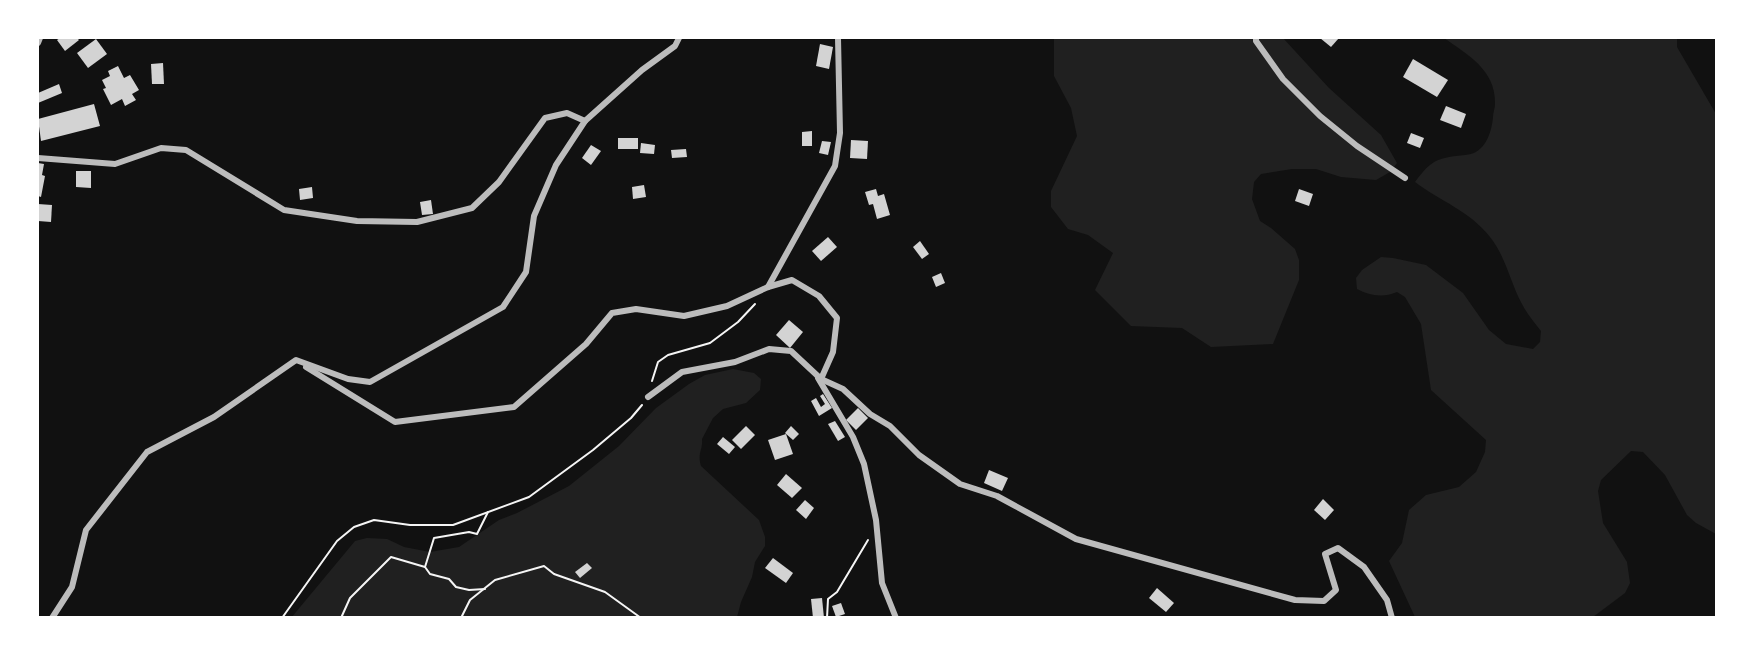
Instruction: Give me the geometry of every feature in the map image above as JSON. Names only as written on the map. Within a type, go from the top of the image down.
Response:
[{"type":"street","points":[[38,43],[40,38]]},
{"type":"street","points":[[296,360],[348,379],[370,382],[503,307],[526,272],[534,216],[556,165],[585,121],[642,70],[675,46],[679,38]]},
{"type":"street","points":[[766,290],[835,166],[840,133],[838,38]]},
{"type":"street","points":[[1256,38],[1283,79],[1320,116],[1357,146],[1405,178]]},
{"type":"street","points":[[38,158],[115,164],[161,148],[186,150],[284,210],[357,221],[417,222],[472,208],[499,182],[545,118],[567,113],[585,121]]},
{"type":"street","points":[[296,360],[395,422],[514,407],[585,344],[612,313],[636,309],[684,316],[727,306],[792,280],[819,296],[837,318],[834,352],[822,379]]},
{"type":"street","points":[[648,397],[682,372],[735,362],[769,349],[791,351],[822,379],[843,389],[870,414],[890,426],[919,455],[960,483],[997,496],[1076,539],[1295,600],[1324,601],[1336,590],[1325,554],[1338,548],[1364,567],[1387,600],[1392,618]]},
{"type":"street","points":[[52,618],[72,587],[86,530],[147,452],[214,417],[296,360]]},
{"type":"street","points":[[815,373],[853,437],[864,464],[877,526],[882,583],[896,618]]},
{"type":"path","points":[[282,618],[337,541],[354,527],[374,520],[410,525],[453,525],[529,497],[631,418],[648,397],[658,362],[668,356],[710,343],[738,322],[766,290]]},
{"type":"path","points":[[425,567],[434,538],[469,532],[477,534],[488,512]]},
{"type":"path","points":[[827,618],[828,599],[837,591],[877,526]]},
{"type":"path","points":[[341,618],[350,598],[391,557],[425,567],[430,574],[449,579],[456,587],[469,590],[485,589]]},
{"type":"path","points":[[461,618],[470,600],[495,580],[544,566],[554,574],[605,592],[641,618]]},
{"type":"shaded area","points":[[1054,38],[1283,38],[1329,88],[1381,135],[1397,163],[1390,172],[1376,180],[1341,177],[1316,169],[1292,169],[1261,174],[1254,182],[1252,199],[1260,221],[1295,249],[1299,260],[1299,280],[1273,344],[1211,347],[1182,328],[1131,326],[1095,290],[1113,253],[1088,235],[1068,229],[1051,207],[1051,191],[1077,136],[1071,108],[1054,76]]},
{"type":"shaded area","points":[[1444,38],[1677,38],[1677,47],[1716,114],[1716,534],[1687,515],[1665,475],[1643,452],[1631,451],[1601,480],[1598,491],[1603,523],[1627,562],[1630,583],[1625,593],[1593,617],[1415,617],[1389,561],[1402,543],[1409,510],[1426,495],[1459,487],[1476,472],[1485,452],[1486,440],[1431,390],[1421,324],[1405,297],[1397,292],[1382,296],[1372,295],[1357,289],[1356,278],[1362,270],[1381,257],[1426,265],[1463,293],[1489,330],[1506,344],[1533,349],[1540,342],[1541,331],[1524,308],[1500,253],[1490,237],[1464,213],[1415,182],[1428,167],[1437,161],[1472,154],[1479,150],[1488,138],[1491,127],[1495,104],[1491,82],[1471,57]]},
{"type":"shaded area","points":[[733,369],[754,373],[761,379],[760,390],[746,403],[723,409],[713,418],[702,439],[700,458],[701,466],[759,520],[765,537],[765,546],[755,562],[752,577],[737,617],[291,618],[355,541],[367,538],[387,539],[404,547],[430,552],[459,547],[499,520],[569,486],[619,446],[656,408],[689,384],[705,375]]},
{"type":"building","points":[[60,38],[79,40],[65,51],[57,40]]},
{"type":"building","points":[[1320,38],[1339,38],[1331,47]]},
{"type":"building","points":[[96,39],[107,54],[88,68],[77,53]]},
{"type":"building","points":[[820,44],[833,47],[829,69],[816,66]]},
{"type":"building","points":[[1413,59],[1448,80],[1437,97],[1403,77]]},
{"type":"building","points":[[163,63],[164,84],[152,84],[151,64]]},
{"type":"building","points":[[118,66],[124,78],[130,75],[139,90],[132,94],[136,100],[125,106],[122,99],[111,105],[103,89],[106,88],[102,80],[110,76],[108,71]]},
{"type":"building","points":[[59,84],[62,93],[38,103],[38,93]]},
{"type":"building","points":[[94,104],[100,126],[41,141],[38,119]]},
{"type":"building","points":[[1446,106],[1466,114],[1461,128],[1440,120]]},
{"type":"building","points":[[812,131],[812,146],[802,146],[802,132]]},
{"type":"building","points":[[1411,133],[1424,138],[1420,148],[1407,143]]},
{"type":"building","points":[[618,138],[638,138],[638,149],[618,149]]},
{"type":"building","points":[[851,140],[868,141],[867,159],[850,158]]},
{"type":"building","points":[[822,141],[831,142],[828,155],[819,153]]},
{"type":"building","points":[[641,143],[655,145],[654,154],[640,153]]},
{"type":"building","points":[[591,145],[601,151],[591,165],[582,158]]},
{"type":"building","points":[[686,149],[687,157],[672,158],[671,150]]},
{"type":"building","points":[[38,163],[44,164],[42,175],[45,176],[41,197],[38,196]]},
{"type":"building","points":[[76,171],[91,171],[91,188],[76,187]]},
{"type":"building","points":[[644,185],[646,197],[633,199],[632,187]]},
{"type":"building","points":[[312,187],[313,198],[300,200],[299,189]]},
{"type":"building","points":[[876,189],[878,196],[884,194],[890,215],[877,219],[873,204],[869,205],[865,192]]},
{"type":"building","points":[[1299,189],[1313,194],[1309,206],[1295,201]]},
{"type":"building","points":[[431,200],[433,214],[422,215],[420,202]]},
{"type":"building","points":[[38,204],[52,205],[51,222],[38,221]]},
{"type":"building","points":[[828,237],[837,247],[821,261],[812,251]]},
{"type":"building","points":[[920,241],[929,254],[922,259],[913,247]]},
{"type":"building","points":[[941,273],[945,283],[936,287],[932,277]]},
{"type":"building","points":[[789,320],[803,332],[790,348],[776,335]]},
{"type":"building","points":[[823,394],[832,408],[819,416],[811,401],[816,398],[821,407],[825,404],[820,396]]},
{"type":"building","points":[[858,408],[868,418],[856,430],[846,420]]},
{"type":"building","points":[[835,421],[845,437],[838,441],[828,424]]},
{"type":"building","points":[[746,426],[755,435],[741,449],[732,440]]},
{"type":"building","points":[[791,426],[799,434],[793,440],[785,433]]},
{"type":"building","points":[[786,434],[793,454],[775,460],[768,440]]},
{"type":"building","points":[[723,437],[735,447],[729,454],[717,444]]},
{"type":"building","points":[[989,470],[1008,478],[1002,491],[984,483]]},
{"type":"building","points":[[786,474],[802,488],[792,498],[777,485]]},
{"type":"building","points":[[1323,499],[1334,510],[1325,520],[1314,510]]},
{"type":"building","points":[[805,500],[814,508],[806,519],[796,510]]},
{"type":"building","points":[[773,558],[793,573],[786,583],[765,568]]},
{"type":"building","points":[[587,563],[592,568],[580,578],[575,572]]},
{"type":"building","points":[[1157,588],[1174,603],[1166,612],[1149,598]]},
{"type":"building","points":[[822,598],[824,618],[813,618],[811,599]]},
{"type":"building","points":[[841,603],[845,614],[836,617],[832,606]]}]
